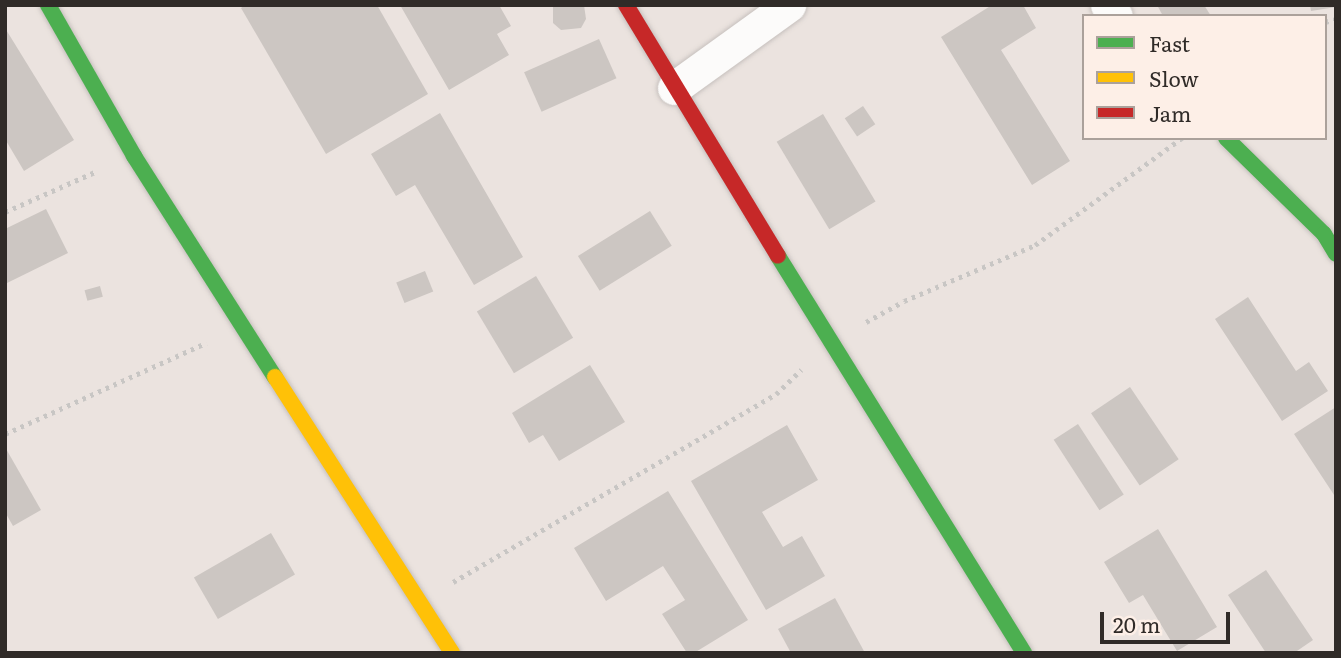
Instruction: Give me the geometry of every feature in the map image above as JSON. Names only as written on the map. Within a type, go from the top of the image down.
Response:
[{"type":"street","points":[[48,5],[134,156],[452,653]]},
{"type":"street","points":[[626,5],[674,88],[1024,653]]},
{"type":"street","points":[[674,88],[789,5]]},
{"type":"street","points":[[1228,140],[1324,234],[1336,254]]},
{"type":"path","points":[[5,212],[134,156]]},
{"type":"path","points":[[5,434],[242,327]]},
{"type":"building","points":[[245,5],[377,5],[428,94],[326,154],[241,8]]},
{"type":"building","points":[[400,5],[499,5],[511,26],[497,34],[509,55],[449,90]]},
{"type":"building","points":[[553,5],[584,5],[586,19],[581,28],[561,30],[553,23]]},
{"type":"building","points":[[992,5],[1023,5],[1036,28],[1001,50],[1070,161],[1032,185],[941,37]]},
{"type":"building","points":[[1157,5],[1204,5],[1210,14],[1162,14]]},
{"type":"building","points":[[1310,5],[1336,5],[1336,7],[1311,11]]},
{"type":"building","points":[[5,28],[74,140],[24,171],[5,139]]},
{"type":"building","points":[[599,39],[616,78],[542,112],[524,72]]},
{"type":"building","points":[[863,106],[875,124],[857,137],[845,118]]},
{"type":"building","points":[[440,113],[523,257],[474,285],[415,185],[396,196],[371,154]]},
{"type":"building","points":[[823,114],[876,201],[829,229],[777,142]]},
{"type":"building","points":[[46,209],[68,253],[5,284],[5,229]]},
{"type":"building","points":[[650,211],[672,246],[600,291],[578,256]]},
{"type":"building","points":[[425,271],[433,291],[404,303],[396,283]]},
{"type":"building","points":[[536,276],[573,338],[514,373],[477,312]]},
{"type":"building","points":[[100,286],[103,297],[87,301],[85,290]]},
{"type":"building","points":[[1248,297],[1296,371],[1309,362],[1328,391],[1282,421],[1215,319]]},
{"type":"building","points":[[590,365],[625,422],[559,461],[543,435],[529,443],[512,413]]},
{"type":"building","points":[[1130,387],[1179,459],[1140,485],[1091,413]]},
{"type":"building","points":[[1336,407],[1336,498],[1294,434]]},
{"type":"building","points":[[1078,424],[1124,494],[1099,510],[1054,440]]},
{"type":"building","points":[[787,425],[818,480],[762,512],[783,547],[802,536],[825,576],[766,610],[691,481]]},
{"type":"building","points":[[5,447],[41,510],[13,526],[5,512]]},
{"type":"building","points":[[668,491],[748,620],[694,653],[687,653],[662,614],[685,600],[663,566],[606,601],[574,548]]},
{"type":"building","points":[[1158,529],[1217,627],[1177,651],[1143,595],[1129,603],[1104,562]]},
{"type":"building","points":[[271,533],[295,575],[218,619],[194,578]]},
{"type":"building","points":[[1266,570],[1313,640],[1294,653],[1266,653],[1228,595]]},
{"type":"building","points":[[835,598],[865,653],[791,653],[778,629]]},
{"type":"traffic: fast","points":[[48,5],[134,156],[275,377]]},
{"type":"traffic: fast","points":[[1228,140],[1324,234],[1336,254]]},
{"type":"traffic: fast","points":[[778,256],[1024,653]]},
{"type":"traffic: slow","points":[[275,377],[452,653]]},
{"type":"traffic: jam","points":[[626,5],[778,256]]}]
